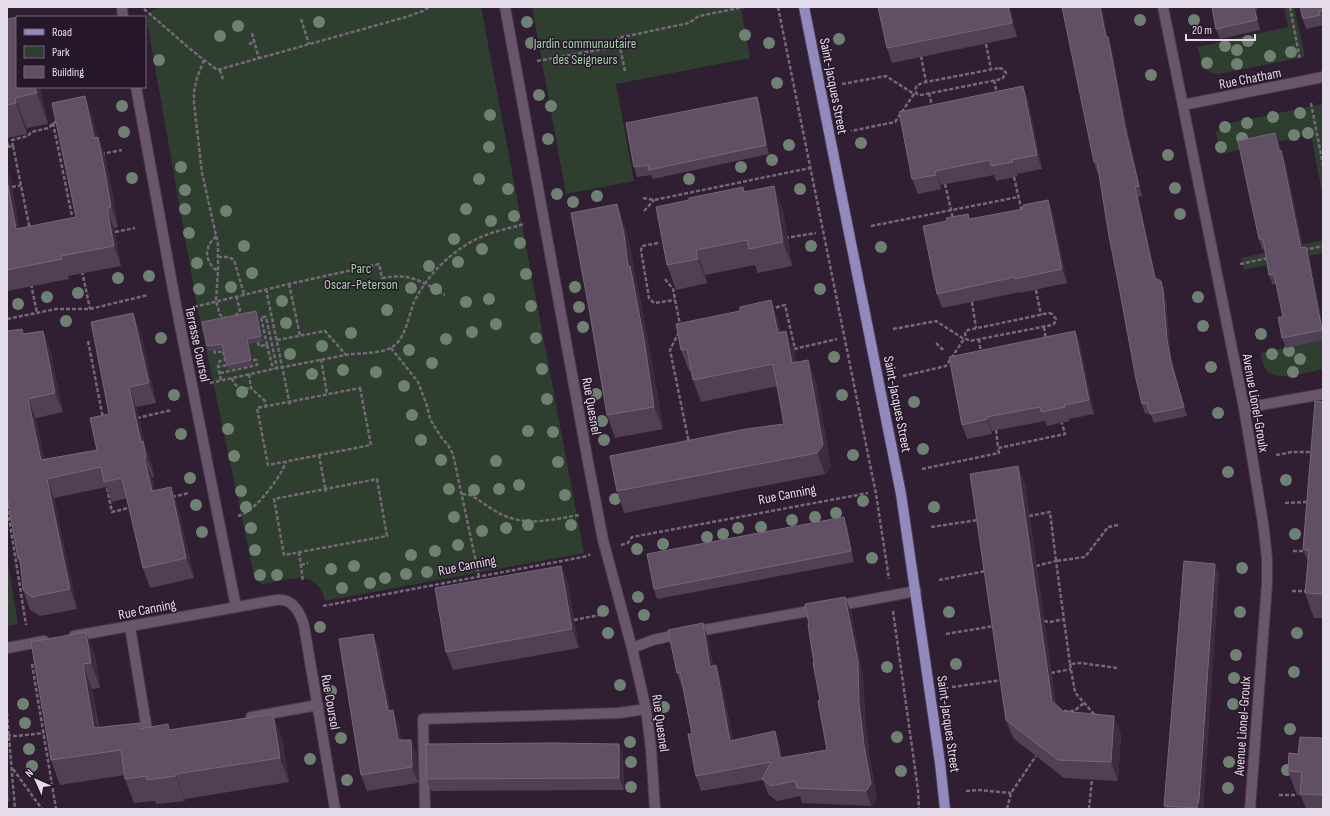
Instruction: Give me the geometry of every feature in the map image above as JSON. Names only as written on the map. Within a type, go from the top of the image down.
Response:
[{"type":"main road","name":"Saint-Jacques Street","points":[[804,7],[901,494],[916,591],[945,809]]},
{"type":"street","name":"Rue Quesnel","points":[[505,7],[589,470],[604,540],[646,709],[651,749],[655,809]]},
{"type":"street","name":"Avenue Lionel-Groulx","points":[[1163,7],[1244,408],[1263,523],[1267,563],[1267,584],[1250,809]]},
{"type":"street","name":"Rue Chatham","points":[[1183,105],[1323,78]]},
{"type":"street","name":"Terrasse Coursol","points":[[136,88],[175,300],[236,607]]},
{"type":"street","points":[[1244,408],[1323,394]]},
{"type":"street","points":[[632,648],[653,640],[672,636],[916,591]]},
{"type":"street","name":"Rue Canning","points":[[68,637],[281,599],[292,604]]},
{"type":"street","name":"Rue Coursol","points":[[292,604],[297,609],[302,620],[335,809]]},
{"type":"street","points":[[130,627],[148,736],[164,733]]},
{"type":"street","points":[[7,648],[53,640]]},
{"type":"street","points":[[239,720],[318,705]]},
{"type":"street","points":[[425,809],[423,719],[615,714],[646,709]]},
{"type":"path","points":[[144,9],[211,67],[220,70],[406,17],[423,11],[429,7]]},
{"type":"path","points":[[625,71],[618,38],[689,23],[699,16],[744,7]]},
{"type":"path","points":[[778,7],[876,494],[890,586]]},
{"type":"path","points":[[1290,7],[1300,60]]},
{"type":"path","points":[[301,19],[309,44]]},
{"type":"path","points":[[252,33],[259,58]]},
{"type":"path","points":[[249,44],[254,42]]},
{"type":"path","points":[[986,44],[991,69]]},
{"type":"path","points":[[537,62],[620,46]]},
{"type":"path","points":[[281,48],[282,52]]},
{"type":"path","points":[[921,56],[926,82]]},
{"type":"path","points":[[204,60],[197,78],[194,91],[194,103],[202,173],[216,236],[218,257],[216,301],[220,315],[224,318],[236,315],[240,310],[236,296]]},
{"type":"path","points":[[842,84],[886,76],[915,93],[919,95],[994,80],[1004,77],[1005,72],[1001,68],[991,69],[917,85],[915,88],[915,93],[895,122],[851,131]]},
{"type":"path","points":[[220,70],[222,80]]},
{"type":"path","points":[[994,80],[998,100]]},
{"type":"path","points":[[929,93],[933,113]]},
{"type":"path","points":[[1311,103],[1323,165]]},
{"type":"path","points":[[31,236],[12,140],[28,136],[31,132],[49,128],[53,123],[65,118]]},
{"type":"path","points":[[53,123],[74,227]]},
{"type":"path","points":[[7,142],[8,147],[13,147]]},
{"type":"path","points":[[100,154],[122,150]]},
{"type":"path","points":[[60,161],[67,160]]},
{"type":"path","points":[[643,198],[654,200],[810,168]]},
{"type":"path","points":[[1014,177],[1023,217]]},
{"type":"path","points":[[945,184],[954,224]]},
{"type":"path","points":[[12,188],[21,186]]},
{"type":"path","points":[[871,226],[1018,197]]},
{"type":"path","points":[[644,211],[654,200]]},
{"type":"path","points":[[210,383],[346,355],[383,352],[391,348],[401,338],[415,302],[426,284],[444,262],[470,242],[492,233],[525,224]]},
{"type":"path","points":[[115,232],[135,228]]},
{"type":"path","points":[[779,239],[816,232]]},
{"type":"path","points":[[216,236],[208,247],[208,256],[212,266],[218,271]]},
{"type":"path","points":[[658,243],[642,246],[641,250],[649,298],[654,304],[675,300]]},
{"type":"path","points":[[1301,251],[1323,246]]},
{"type":"path","points":[[218,257],[229,257],[234,260],[244,294]]},
{"type":"path","points":[[1240,264],[1272,257]]},
{"type":"path","points":[[194,307],[244,294],[379,264],[382,278],[404,276],[415,278],[445,295]]},
{"type":"path","points":[[82,270],[90,309]]},
{"type":"path","points":[[665,279],[673,289],[681,329],[670,350],[689,444]]},
{"type":"path","points":[[30,282],[37,313]]},
{"type":"path","points":[[289,284],[300,336]]},
{"type":"path","points":[[266,289],[289,404]]},
{"type":"path","points":[[1036,290],[1041,315]]},
{"type":"path","points":[[7,319],[64,308],[90,309],[148,295]]},
{"type":"path","points":[[972,302],[976,328]]},
{"type":"path","points":[[770,309],[785,306],[795,349]]},
{"type":"path","points":[[893,328],[936,321],[965,338],[970,341],[1044,327],[1054,324],[1056,319],[1052,314],[1041,315],[966,331],[965,338],[946,366],[903,376]]},
{"type":"path","points":[[273,369],[261,317],[266,317],[277,368]]},
{"type":"path","points":[[1044,327],[1047,345]]},
{"type":"path","points":[[277,340],[325,331],[346,355]]},
{"type":"path","points":[[789,350],[837,339]]},
{"type":"path","points":[[979,339],[982,358]]},
{"type":"path","points":[[88,341],[104,425]]},
{"type":"path","points":[[258,342],[259,346],[267,345]]},
{"type":"path","points":[[936,342],[942,349],[945,349]]},
{"type":"path","points":[[391,348],[418,382],[430,419],[453,454],[480,576]]},
{"type":"path","points":[[214,350],[215,353],[223,351],[225,360],[219,361],[218,363],[221,380]]},
{"type":"path","points":[[220,373],[257,365],[256,360],[252,360]]},
{"type":"path","points":[[320,360],[327,394]]},
{"type":"path","points":[[218,367],[228,365]]},
{"type":"path","points":[[249,374],[251,388],[265,401],[266,406]]},
{"type":"path","points":[[232,378],[234,384],[238,387],[248,389],[251,388]]},
{"type":"path","points":[[360,388],[370,444],[268,465],[257,408],[289,404],[327,394],[360,388]]},
{"type":"path","points":[[281,392],[286,390]]},
{"type":"path","points":[[134,418],[172,410]]},
{"type":"path","points":[[998,448],[1065,434],[1062,423]]},
{"type":"path","points":[[922,469],[999,453],[996,430]]},
{"type":"path","points":[[453,454],[457,452]]},
{"type":"path","points":[[1276,455],[1292,452],[1314,452]]},
{"type":"path","points":[[319,455],[326,491]]},
{"type":"path","points":[[238,516],[246,513],[266,494],[278,479],[286,461]]},
{"type":"path","points":[[377,479],[387,536],[284,555],[274,498],[326,491],[377,479]]},
{"type":"path","points":[[105,481],[112,512],[139,505]]},
{"type":"path","points":[[168,498],[189,493]]},
{"type":"path","name":"Rue Canning","points":[[620,545],[628,543],[632,537],[868,493]]},
{"type":"path","points":[[462,494],[470,495],[503,515],[524,522],[545,521],[580,515]]},
{"type":"path","points":[[1285,503],[1312,502]]},
{"type":"path","points":[[7,505],[26,625]]},
{"type":"path","points":[[1029,516],[1050,512],[1075,692],[1094,714],[1094,720]]},
{"type":"path","points":[[931,527],[981,519]]},
{"type":"path","points":[[1036,566],[1056,561],[1085,557],[1108,527],[1118,525]]},
{"type":"path","points":[[1293,551],[1307,552]]},
{"type":"path","points":[[299,552],[303,581]]},
{"type":"path","name":"Rue Canning","points":[[323,606],[588,556],[591,552]]},
{"type":"path","points":[[301,564],[308,563]]},
{"type":"path","points":[[939,580],[988,571]]},
{"type":"path","points":[[1292,591],[1308,592]]},
{"type":"path","points":[[893,608],[918,790],[919,809]]},
{"type":"path","points":[[574,620],[600,615]]},
{"type":"path","points":[[1044,621],[1050,622],[1064,619]]},
{"type":"path","points":[[946,634],[997,625]]},
{"type":"path","points":[[1070,664],[1081,663],[1117,668]]},
{"type":"path","points":[[32,664],[56,809]]},
{"type":"path","points":[[1052,673],[1071,669]]},
{"type":"path","points":[[952,687],[1005,679]]},
{"type":"path","points":[[1063,711],[1074,711],[1084,702]]},
{"type":"path","points":[[7,714],[15,809]]},
{"type":"path","points":[[8,735],[16,736],[44,734]]},
{"type":"path","points":[[1007,809],[1011,793],[1036,756]]},
{"type":"path","points":[[12,768],[42,809]]},
{"type":"path","points":[[1089,809],[1092,779]]},
{"type":"path","points":[[966,791],[979,790],[1011,793]]},
{"type":"path","points":[[1280,795],[1297,795]]},
{"type":"green space","name":"Parc Oscar-Peterson","points":[[165,7],[481,7],[584,553],[325,601],[321,590],[316,583],[309,580],[301,578],[262,584],[255,580],[197,306],[147,21],[150,12],[155,9]]},
{"type":"green space","name":"Jardin communautaire des Seigneurs","points":[[532,7],[741,7],[750,58],[616,84],[634,181],[566,194]]},
{"type":"green space","points":[[1284,7],[1294,7],[1305,57],[1218,74],[1205,68],[1201,61],[1198,47],[1288,27]]},
{"type":"green space","points":[[1323,104],[1323,198],[1311,135],[1220,154],[1216,132],[1225,124]]},
{"type":"green space","points":[[1323,240],[1323,253],[1244,270],[1241,258]]},
{"type":"green space","points":[[1323,340],[1323,369],[1285,376],[1278,376],[1267,371],[1261,353]]},
{"type":"green space","points":[[7,557],[18,624],[7,626]]},
{"type":"building","points":[[878,7],[1008,7],[1012,23],[887,48]]},
{"type":"building","points":[[1062,7],[1100,7],[1106,37],[1108,37],[1125,128],[1139,186],[1135,187],[1155,278],[1161,281],[1163,290],[1167,340],[1171,362],[1184,407],[1150,414],[1147,403],[1142,404],[1109,236],[1097,162],[1094,162]]},
{"type":"building","points":[[1212,7],[1254,7],[1257,20],[1216,29]]},
{"type":"building","points":[[1300,7],[1323,7],[1323,11],[1319,11],[1320,15],[1303,19]]},
{"type":"building","points":[[16,17],[16,88],[35,88],[37,93],[15,98],[16,103],[7,105],[7,19]]},
{"type":"building","points":[[1023,86],[1037,155],[1012,160],[1013,162],[991,166],[990,160],[935,171],[936,175],[912,179],[899,112]]},
{"type":"building","points":[[85,96],[94,138],[98,137],[105,172],[111,207],[107,208],[114,246],[61,256],[62,259],[7,270],[7,180],[16,229],[76,217],[52,103]]},
{"type":"building","points":[[757,97],[766,145],[649,170],[648,165],[634,167],[626,123]]},
{"type":"building","points":[[1275,133],[1279,151],[1281,150],[1301,248],[1306,247],[1322,330],[1282,338],[1278,317],[1283,317],[1274,274],[1269,275],[1263,239],[1259,239],[1238,141]]},
{"type":"building","points":[[774,186],[783,242],[749,249],[747,240],[696,250],[698,259],[667,265],[656,207],[689,200],[689,198],[743,187],[744,192]]},
{"type":"building","points":[[1048,200],[1062,269],[1015,279],[1015,277],[937,294],[923,226],[947,221],[946,218],[968,214],[969,219],[1023,209],[1023,205]]},
{"type":"building","points":[[617,204],[624,234],[628,266],[630,266],[644,339],[654,407],[607,415],[571,213]]},
{"type":"building","points":[[771,300],[778,333],[786,331],[792,363],[808,360],[823,445],[817,453],[617,491],[610,456],[746,429],[784,424],[773,364],[693,380],[687,349],[681,350],[676,324],[740,311],[740,307]]},
{"type":"building","points":[[256,311],[261,336],[247,339],[251,360],[227,365],[222,344],[207,346],[202,322]]},
{"type":"building","points":[[133,313],[149,383],[129,387],[141,442],[143,441],[146,457],[144,457],[152,491],[171,487],[186,558],[143,568],[122,478],[104,482],[101,467],[47,479],[70,589],[32,597],[23,590],[20,558],[18,559],[7,496],[7,331],[22,329],[23,334],[43,331],[55,393],[28,399],[41,460],[97,450],[90,418],[109,414],[91,322]]},
{"type":"building","points":[[1075,331],[1089,400],[1064,405],[1065,407],[1041,412],[1040,407],[987,417],[987,419],[962,425],[949,357]]},
{"type":"building","points":[[1315,401],[1323,402],[1323,594],[1305,593],[1309,550],[1303,549]]},
{"type":"building","points":[[1018,466],[1052,701],[1063,711],[1114,716],[1111,762],[1058,760],[1006,720],[970,474]]},
{"type":"building","points":[[844,517],[851,551],[654,589],[647,554]]},
{"type":"building","points":[[1184,561],[1215,564],[1199,800],[1197,808],[1164,806]]},
{"type":"building","points":[[561,566],[572,629],[446,652],[435,588]]},
{"type":"building","points":[[845,597],[858,662],[859,703],[864,745],[871,784],[866,791],[797,788],[795,781],[771,786],[762,779],[771,762],[696,776],[688,734],[692,734],[680,672],[677,673],[668,630],[703,623],[710,667],[716,665],[730,741],[775,731],[780,758],[827,750],[818,701],[820,700],[813,663],[809,624],[805,604]]},
{"type":"building","points":[[86,632],[91,663],[83,664],[94,728],[140,723],[140,729],[168,724],[169,730],[273,714],[280,758],[147,780],[147,776],[125,779],[121,750],[51,760],[31,642]]},
{"type":"building","points":[[373,634],[388,711],[393,710],[398,740],[411,740],[412,767],[361,775],[339,639]]},
{"type":"building","points":[[1300,737],[1323,738],[1323,795],[1300,794],[1302,772],[1288,771],[1289,753],[1298,754]]},
{"type":"building","points":[[426,744],[619,744],[619,778],[427,779]]}]
